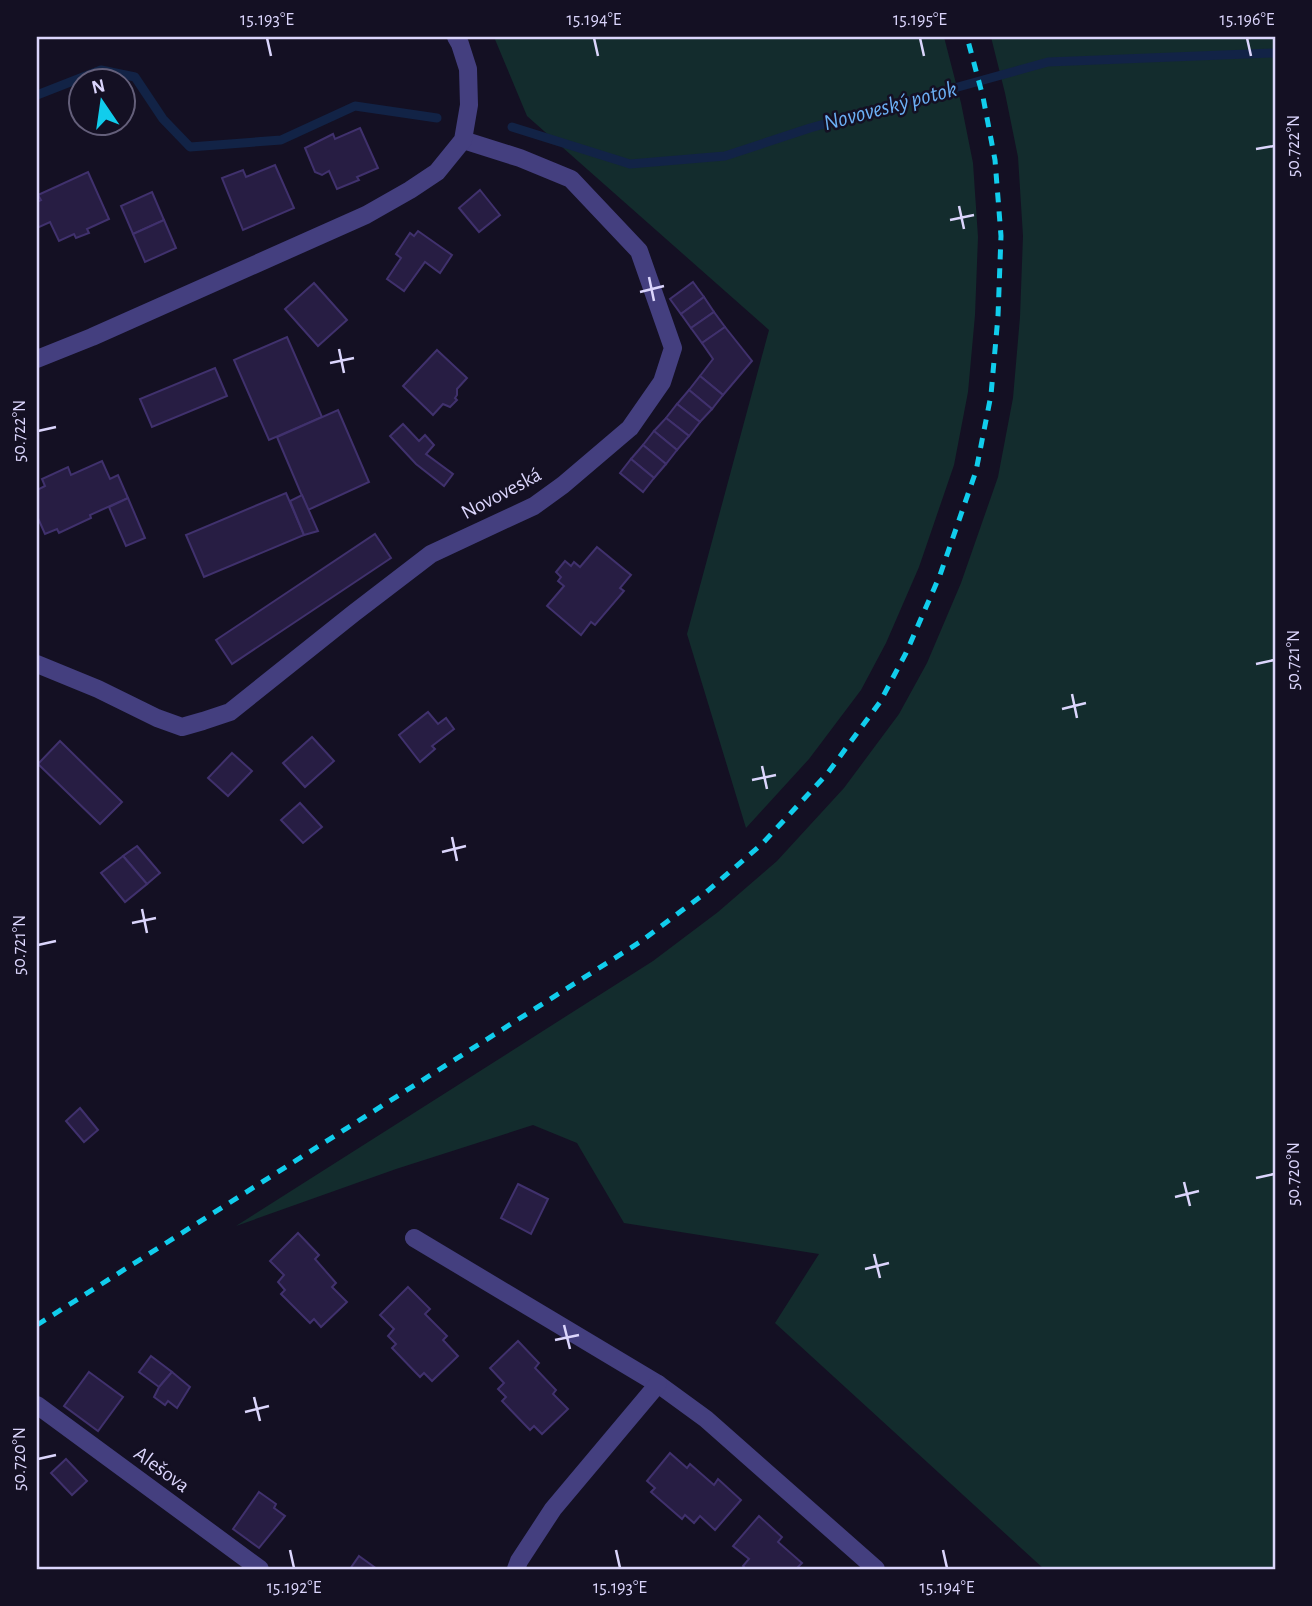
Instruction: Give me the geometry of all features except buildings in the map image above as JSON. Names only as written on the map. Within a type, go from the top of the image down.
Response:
[{"type":"street","points":[[37,359],[366,215],[437,172],[463,140],[469,105],[468,69],[456,37]]},
{"type":"street","name":"Novoveská","points":[[37,664],[182,727],[230,712],[431,554],[534,506],[630,428],[662,382],[673,348],[639,251],[571,179],[520,158],[463,140]]},
{"type":"street","points":[[414,1238],[658,1384],[706,1419],[876,1569]]},
{"type":"street","points":[[516,1569],[553,1509],[658,1384]]},
{"type":"street","name":"Alešova","points":[[37,1405],[260,1569]]},
{"type":"green space","points":[[494,37],[944,37],[973,163],[978,237],[968,392],[954,465],[919,567],[886,643],[861,690],[809,759],[746,828],[687,634],[769,330],[527,116]]},
{"type":"green space","points":[[991,37],[1275,37],[1275,1569],[1044,1569],[775,1323],[819,1254],[624,1223],[577,1143],[533,1125],[396,1169],[236,1226],[653,961],[718,912],[777,861],[844,788],[899,714],[927,663],[961,583],[998,477],[1013,398],[1023,236],[1018,157]]},
{"type":"waterway","name":"Novoveský potok","points":[[512,127],[630,164],[725,156],[810,128],[1048,62],[1275,53]]},
{"type":"waterway","name":"Novoveský potok","points":[[37,95],[101,70],[135,77],[163,119],[190,147],[281,140],[355,106],[437,118]]},
{"type":"railway","points":[[37,1325],[640,942],[704,894],[762,844],[827,774],[880,702],[906,653],[940,575],[976,471],[991,395],[1001,236],[995,160],[983,97],[967,37]]}]
